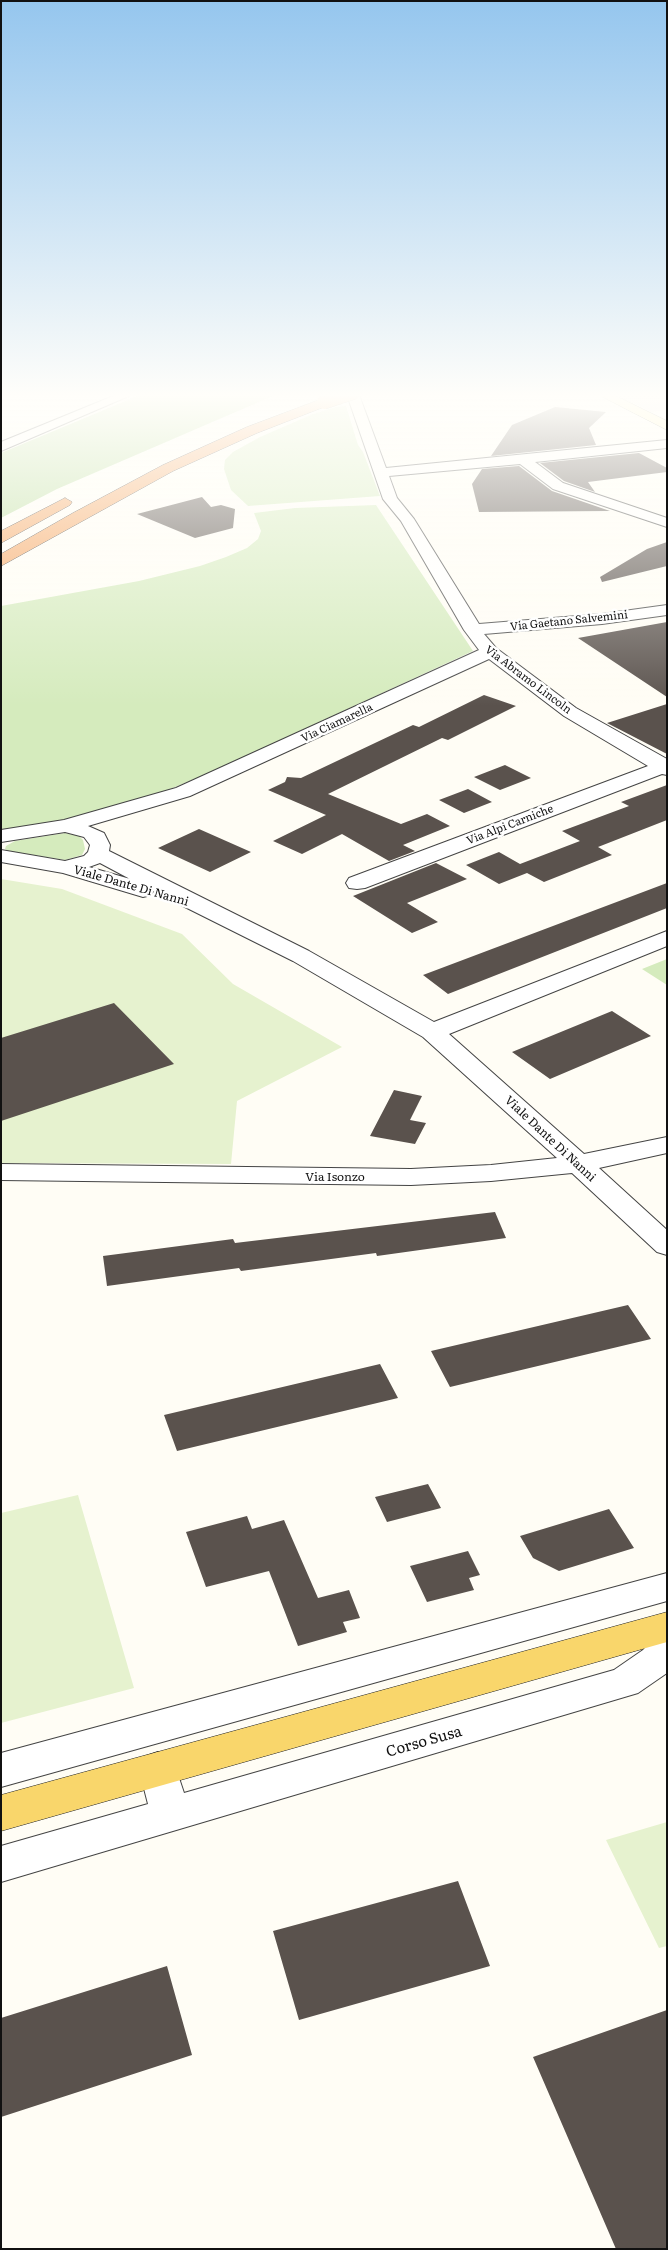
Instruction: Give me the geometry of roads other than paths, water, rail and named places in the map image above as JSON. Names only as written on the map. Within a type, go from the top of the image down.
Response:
[{"type":"highway","points":[[1,538],[74,497]]},
{"type":"highway","points":[[1,561],[114,497]]},
{"type":"main road","points":[[1,1813],[667,1627]]},
{"type":"street","name":"Via Abramo Lincoln","points":[[389,497],[407,519],[464,613],[472,630],[490,652],[570,712],[665,767]]},
{"type":"street","points":[[587,497],[667,523]]},
{"type":"street","name":"Via Gaetano Salvemini","points":[[472,630],[602,619],[667,610]]},
{"type":"street","name":"Via Ciamarella","points":[[66,868],[79,865],[98,845],[183,792],[490,652]]},
{"type":"street","name":"Via Alpi Carniche","points":[[357,883],[665,767]]},
{"type":"street","name":"Via Ciamarella","points":[[2,841],[66,826],[183,792]]},
{"type":"street","name":"Viale Dante Di Nanni","points":[[66,826],[81,829],[98,845],[196,905],[249,929],[301,956],[413,1018],[432,1032],[667,1246]]},
{"type":"street","name":"Viale Dante Di Nanni","points":[[2,841],[66,868],[196,905]]},
{"type":"street","points":[[432,1032],[667,938]]},
{"type":"street","name":"Via Isonzo","points":[[1,1172],[411,1177],[491,1173],[578,1164],[667,1146]]},
{"type":"street","points":[[1,1770],[667,1587]]},
{"type":"street","name":"Corso Susa","points":[[1,1864],[171,1816],[625,1682],[656,1661],[667,1648]]},
{"type":"street","points":[[398,1662],[415,1698]]},
{"type":"street","points":[[158,1769],[171,1816]]}]
